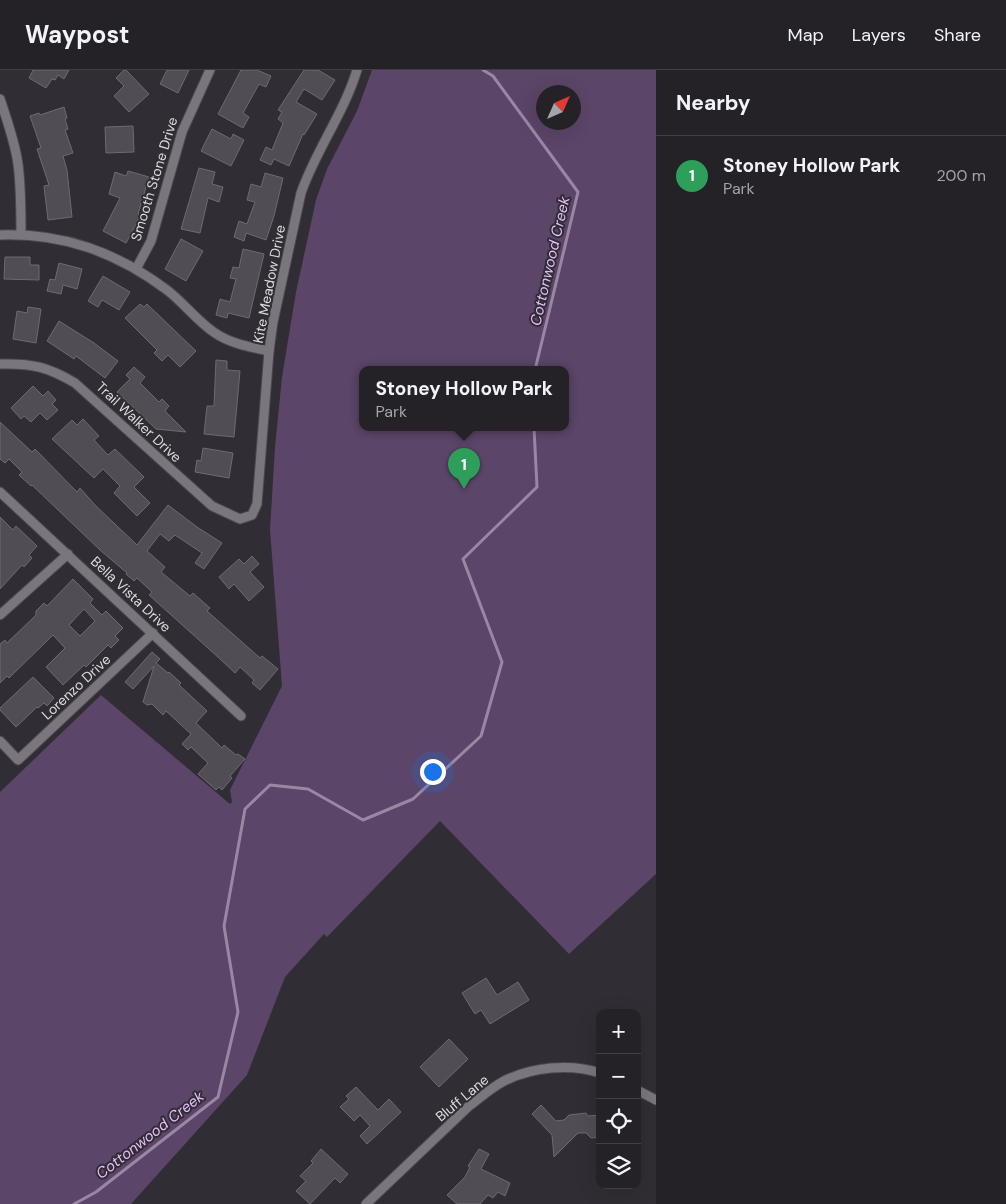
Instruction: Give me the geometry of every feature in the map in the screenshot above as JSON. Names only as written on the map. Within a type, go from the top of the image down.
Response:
[{"type":"street","name":"Smooth Stone Drive","points":[[136,269],[151,241],[182,132],[210,70]]},
{"type":"street","name":"Kite Meadow Drive","points":[[252,516],[257,504],[274,322],[301,193],[308,174],[348,93],[357,70]]},
{"type":"street","points":[[0,99],[18,162],[21,196],[21,234]]},
{"type":"street","points":[[0,235],[39,235],[65,240],[93,248],[114,257],[136,269],[169,292],[215,333],[237,343],[270,351]]},
{"type":"street","name":"Trail Walker Drive","points":[[0,364],[36,365],[55,372],[75,383],[212,506],[240,519],[252,516]]},
{"type":"street","name":"Bella Vista Drive","points":[[0,492],[241,716]]},
{"type":"street","points":[[0,615],[68,554]]},
{"type":"street","name":"Lorenzo Drive","points":[[0,741],[18,760],[153,633]]},
{"type":"street","name":"Bluff Lane","points":[[366,1204],[470,1106],[487,1092],[505,1081],[522,1074],[544,1069],[568,1067],[596,1072]]},
{"type":"street","points":[[641,1092],[656,1100]]},
{"type":"shaded area","points":[[372,70],[656,70],[656,874],[569,954],[440,821],[327,937],[324,934],[285,977],[247,1075],[131,1204],[0,1204],[0,792],[101,695],[230,804],[232,802],[230,790],[282,686],[270,530],[275,447],[282,377],[296,292],[316,200],[327,169],[357,111]]},
{"type":"building","points":[[33,70],[69,70],[64,79],[58,75],[55,80],[52,79],[46,88],[29,78]]},
{"type":"building","points":[[124,70],[149,94],[129,112],[114,96],[124,86],[116,78]]},
{"type":"building","points":[[167,70],[189,70],[178,93],[160,84]]},
{"type":"building","points":[[241,70],[257,70],[271,76],[266,87],[259,84],[243,113],[249,117],[243,128],[218,114]]},
{"type":"building","points":[[304,70],[318,70],[335,80],[322,100],[304,89],[296,102],[317,114],[303,134],[289,166],[274,159],[271,165],[260,160],[266,147],[272,150],[283,123],[278,119],[282,112],[278,110]]},
{"type":"building","points":[[64,107],[68,129],[65,130],[73,153],[63,156],[67,170],[72,217],[48,220],[44,186],[49,185],[37,149],[41,148],[30,116],[39,113],[40,115]]},
{"type":"building","points":[[133,126],[134,152],[106,153],[105,127]]},
{"type":"building","points":[[212,129],[231,139],[233,134],[244,140],[231,166],[201,151]]},
{"type":"building","points":[[199,168],[215,172],[212,184],[223,187],[219,202],[208,198],[200,233],[181,229]]},
{"type":"building","points":[[128,171],[149,177],[138,214],[141,215],[126,243],[103,231],[120,198],[109,194],[115,172],[126,176]]},
{"type":"building","points":[[265,173],[283,178],[274,216],[266,240],[246,233],[244,241],[234,237],[239,221],[247,224],[255,202],[247,200],[251,184],[261,187]]},
{"type":"building","points":[[181,239],[203,251],[186,281],[165,269]]},
{"type":"building","points":[[243,249],[264,254],[249,318],[228,313],[227,318],[216,315],[220,299],[230,302],[236,279],[230,278],[233,267],[239,268]]},
{"type":"building","points":[[5,257],[30,257],[30,265],[39,265],[39,280],[4,279]]},
{"type":"building","points":[[59,263],[82,269],[77,289],[63,285],[61,294],[47,291],[50,279],[55,280]]},
{"type":"building","points":[[103,276],[130,292],[119,310],[102,300],[98,307],[88,301]]},
{"type":"building","points":[[140,304],[144,307],[147,304],[196,351],[180,367],[168,355],[162,361],[154,353],[157,350],[125,318]]},
{"type":"building","points":[[28,307],[41,309],[36,343],[13,339],[17,311],[27,313]]},
{"type":"building","points":[[59,321],[118,361],[105,378],[76,356],[74,359],[47,341]]},
{"type":"building","points":[[216,360],[227,361],[227,370],[240,371],[234,437],[204,434],[207,406],[214,406]]},
{"type":"building","points":[[134,367],[145,377],[140,383],[159,402],[162,399],[169,406],[165,411],[186,432],[156,429],[117,392],[130,379],[126,375]]},
{"type":"building","points":[[33,386],[43,396],[48,391],[56,400],[52,404],[58,410],[47,420],[40,413],[31,422],[24,416],[21,419],[11,408]]},
{"type":"building","points":[[83,419],[99,436],[94,440],[108,455],[115,449],[144,477],[134,487],[150,503],[137,516],[114,493],[120,486],[103,469],[94,478],[52,439],[72,420],[77,425]]},
{"type":"building","points":[[0,422],[32,452],[35,449],[77,492],[80,488],[137,545],[168,505],[222,543],[204,569],[195,563],[202,553],[175,535],[169,541],[160,534],[147,551],[165,567],[161,572],[190,596],[193,593],[210,608],[207,611],[260,658],[262,656],[278,669],[260,690],[252,683],[254,680],[240,667],[235,673],[149,595],[152,592],[137,578],[134,581],[126,574],[19,475],[22,472],[9,459],[5,463],[0,459]]},
{"type":"building","points":[[203,448],[233,453],[229,478],[195,472],[197,460],[201,461]]},
{"type":"building","points":[[0,517],[13,530],[16,526],[37,546],[29,555],[32,558],[24,567],[22,565],[0,589]]},
{"type":"building","points":[[252,556],[259,564],[250,572],[264,587],[249,601],[234,584],[229,589],[219,577],[239,559],[244,564]]},
{"type":"building","points":[[73,579],[93,599],[90,603],[102,615],[106,611],[123,628],[115,636],[119,640],[111,648],[108,645],[86,667],[84,665],[63,685],[46,667],[65,648],[53,635],[9,678],[7,676],[0,683],[0,644],[5,640],[7,643],[36,615],[36,611],[44,603],[47,606]],"holes":[[[84,609],[95,621],[80,636],[69,625]]]},
{"type":"building","points":[[152,652],[160,659],[156,663],[181,683],[179,685],[207,711],[196,723],[222,748],[224,745],[236,755],[238,754],[245,759],[230,776],[232,778],[222,790],[219,787],[216,790],[198,774],[208,763],[191,747],[188,750],[182,744],[191,734],[166,711],[163,715],[152,704],[147,705],[143,702],[154,666],[133,689],[125,682]]},
{"type":"building","points":[[33,677],[54,698],[47,706],[44,703],[37,707],[16,727],[0,708]]},
{"type":"building","points":[[486,978],[497,995],[518,982],[529,1000],[490,1024],[481,1010],[475,1014],[462,993]]},
{"type":"building","points":[[449,1039],[468,1059],[439,1087],[420,1067]]},
{"type":"building","points":[[356,1087],[378,1110],[389,1099],[401,1112],[367,1144],[360,1136],[370,1126],[360,1115],[354,1121],[340,1107],[349,1099],[346,1096]]},
{"type":"building","points":[[541,1105],[556,1121],[564,1120],[569,1115],[586,1113],[588,1116],[596,1115],[596,1137],[591,1138],[586,1133],[578,1133],[554,1157],[552,1135],[532,1114]]},
{"type":"building","points":[[321,1149],[348,1174],[340,1183],[335,1178],[310,1204],[296,1191],[306,1181],[300,1176],[313,1163],[311,1161]]},
{"type":"building","points":[[479,1149],[489,1154],[481,1169],[510,1183],[505,1196],[498,1192],[493,1198],[488,1195],[480,1204],[457,1204],[447,1195],[465,1177],[470,1167],[468,1166]]},
{"type":"waterway","name":"Cottonwood Creek","points":[[483,70],[493,76],[578,192],[536,366]]},
{"type":"waterway","name":"Cottonwood Creek","points":[[74,1204],[96,1192],[218,1097],[238,1012],[224,926],[245,809],[270,785],[308,789],[363,820],[413,799],[481,736],[502,662],[463,559],[537,487],[534,431]]},
{"type":"place","name":"Stoney Hollow Park","points":[[464,489]]}]
